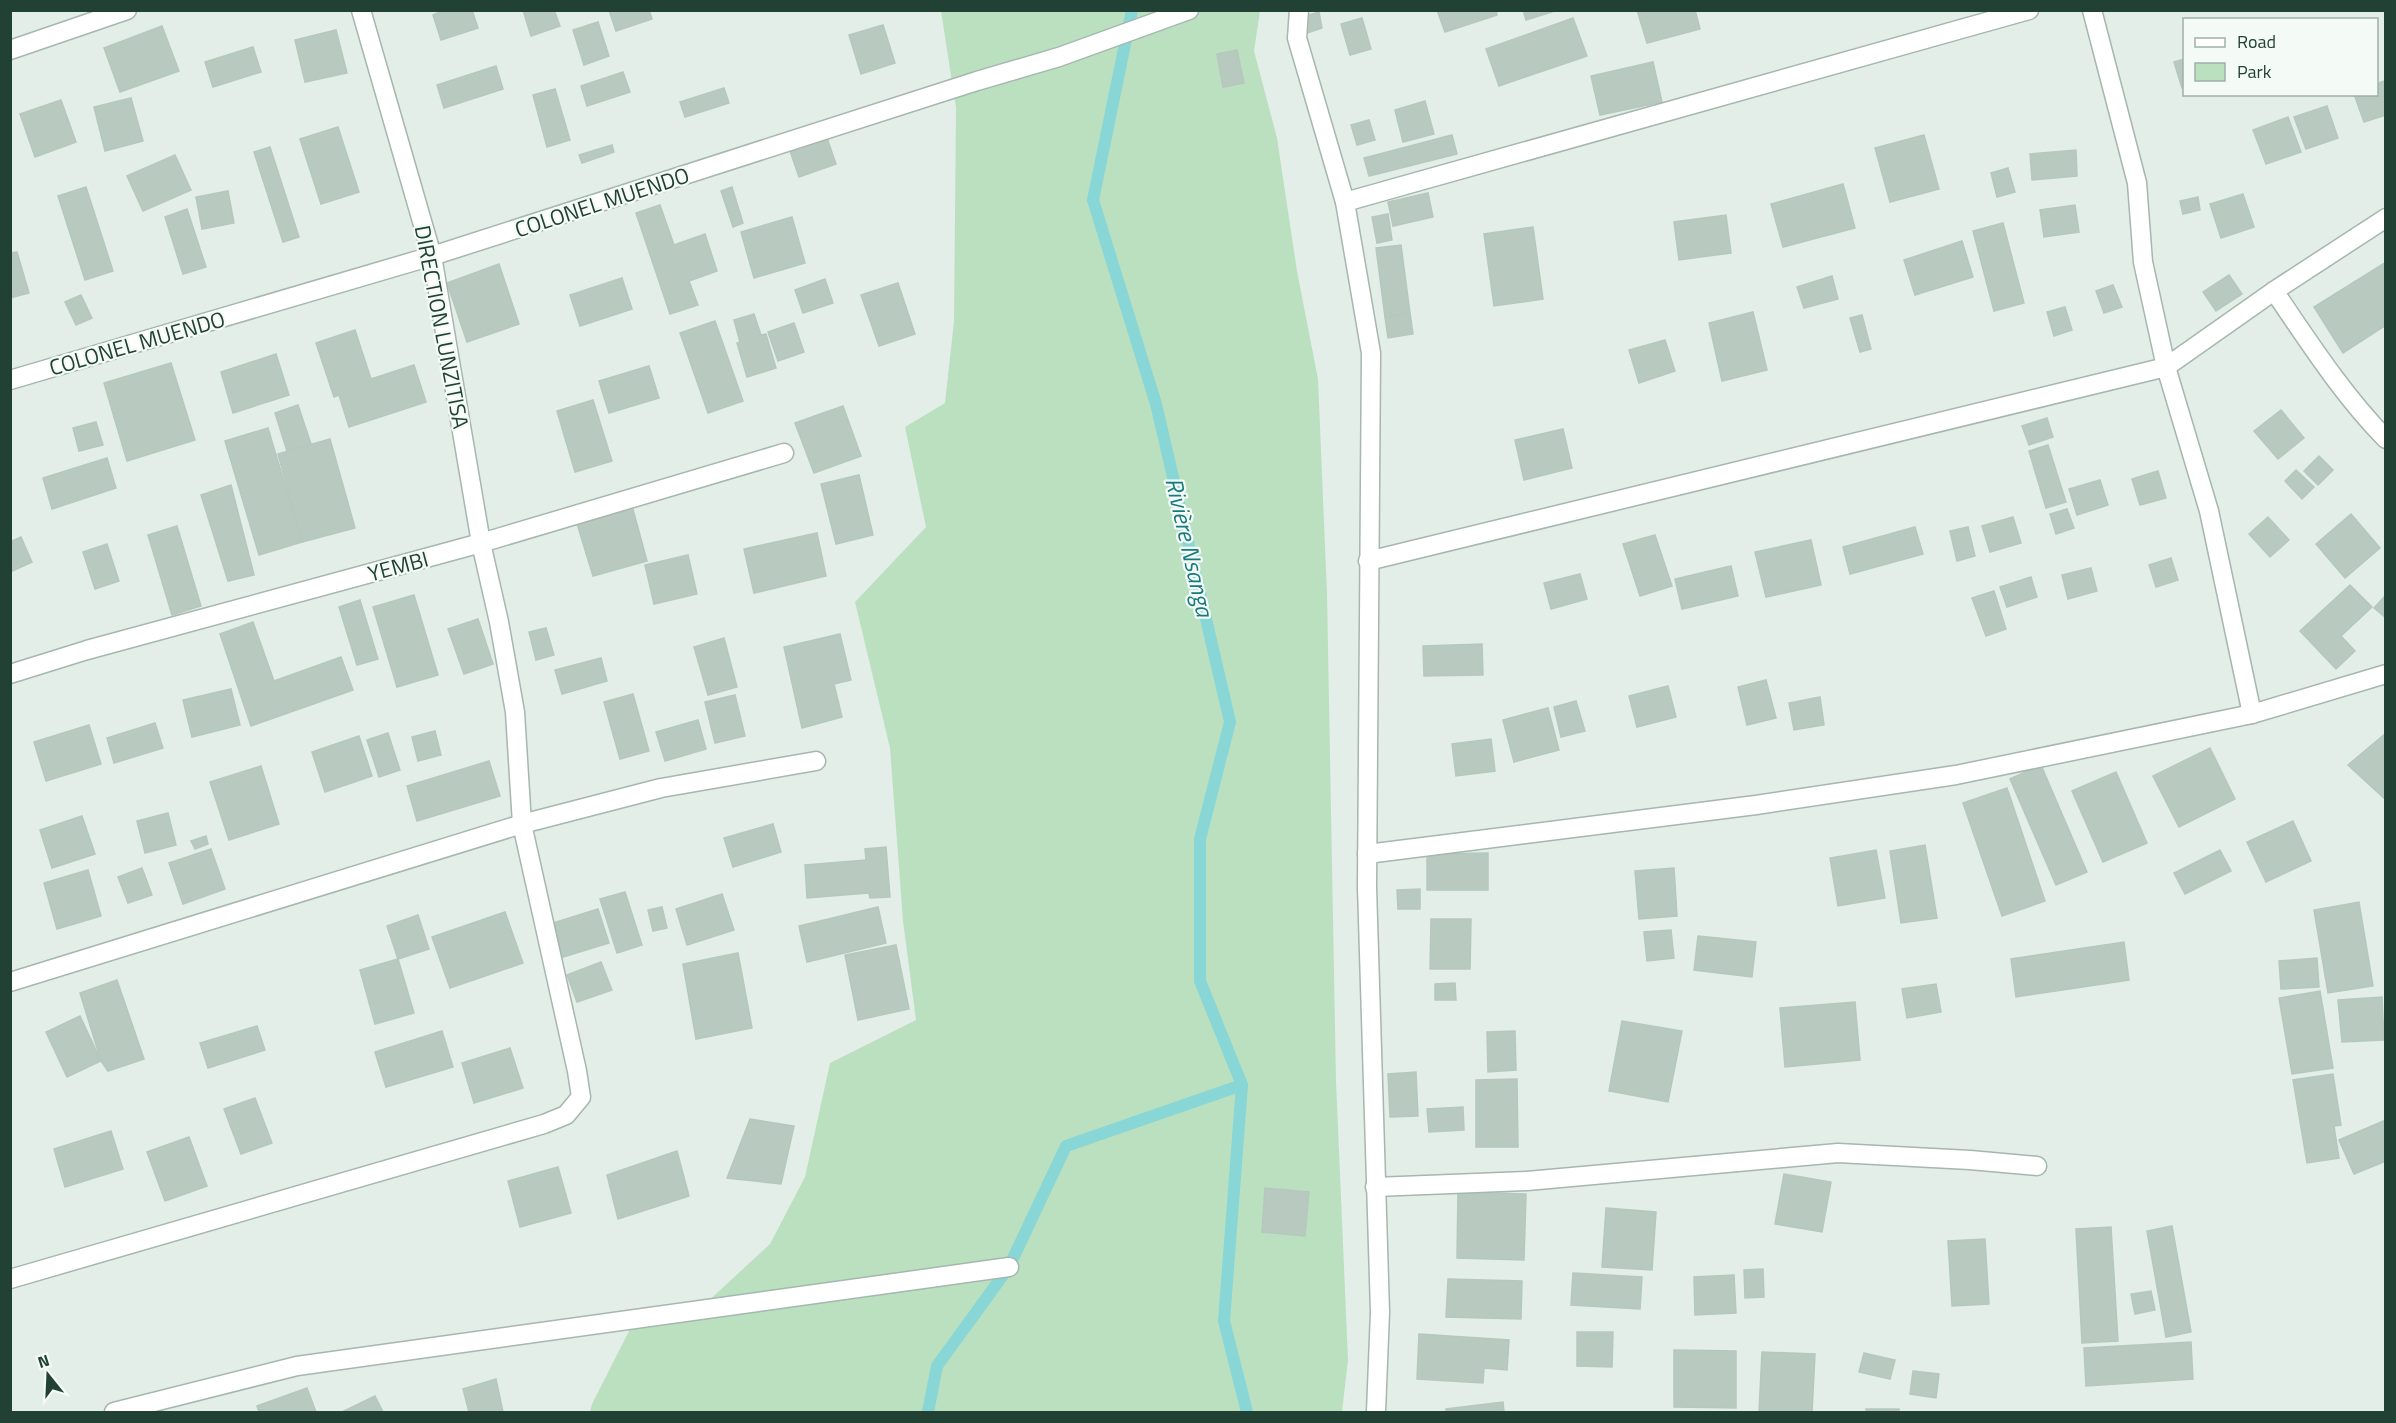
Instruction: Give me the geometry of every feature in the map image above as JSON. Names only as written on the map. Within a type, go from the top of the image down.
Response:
[{"type":"street","points":[[10,50],[127,10]]},
{"type":"street","name":"DIRECTION LUNZITISA","points":[[10,1279],[544,1124],[566,1115],[581,1097],[522,824],[515,712],[499,622],[481,543],[432,256],[361,10]]},
{"type":"street","name":"COLONEL MUENDO","points":[[10,380],[432,256],[1059,57],[1188,10]]},
{"type":"street","points":[[1299,10],[1297,38],[1345,202],[1371,353],[1367,854],[1380,1312],[1376,1413]]},
{"type":"street","points":[[1345,202],[2029,10]]},
{"type":"street","points":[[2092,10],[2138,183],[2143,262],[2166,366],[2209,511],[2252,714]]},
{"type":"street","points":[[1368,561],[2166,366],[2385,218]]},
{"type":"street","points":[[2274,291],[2325,366],[2385,439]]},
{"type":"street","name":"YEMBI","points":[[10,674],[87,650],[481,543],[784,453]]},
{"type":"street","points":[[1367,854],[1756,805],[1956,775],[2252,714],[2385,674]]},
{"type":"street","points":[[10,982],[522,824],[661,788],[816,761]]},
{"type":"street","points":[[1375,1187],[1527,1181],[1838,1153],[2037,1166]]},
{"type":"street","points":[[114,1413],[297,1366],[1009,1267]]},
{"type":"green space","points":[[941,11],[1260,11],[1254,51],[1277,138],[1297,271],[1318,379],[1327,593],[1336,1081],[1348,1360],[1342,1412],[590,1412],[632,1325],[704,1305],[770,1244],[805,1177],[830,1063],[916,1020],[903,921],[890,748],[855,602],[926,527],[905,427],[945,403],[954,321],[956,108]]},
{"type":"building","points":[[445,10],[472,10],[478,28],[441,40],[433,15]]},
{"type":"building","points":[[523,10],[554,10],[560,26],[531,36]]},
{"type":"building","points":[[609,10],[649,10],[652,19],[616,31]]},
{"type":"building","points":[[1437,10],[1496,10],[1497,15],[1445,32]]},
{"type":"building","points":[[1523,10],[1558,10],[1526,20]]},
{"type":"building","points":[[1637,10],[1695,10],[1700,29],[1647,43]]},
{"type":"building","points":[[1319,12],[1322,28],[1307,33],[1302,17]]},
{"type":"building","points":[[1362,18],[1371,49],[1350,55],[1341,24]]},
{"type":"building","points":[[1573,18],[1587,56],[1499,86],[1486,49]]},
{"type":"building","points":[[598,22],[609,56],[584,65],[573,30]]},
{"type":"building","points":[[883,25],[895,63],[861,74],[849,35]]},
{"type":"building","points":[[162,26],[179,71],[120,92],[104,48]]},
{"type":"building","points":[[336,30],[347,73],[305,82],[295,40]]},
{"type":"building","points":[[253,47],[261,72],[213,87],[205,62]]},
{"type":"building","points":[[1237,50],[1244,83],[1223,87],[1217,54]]},
{"type":"building","points":[[2183,59],[2183,88],[2182,88],[2174,62]]},
{"type":"building","points":[[1653,62],[1662,102],[1600,115],[1591,76]]},
{"type":"building","points":[[496,66],[503,89],[444,108],[437,85]]},
{"type":"building","points":[[623,72],[630,92],[587,106],[581,86]]},
{"type":"building","points":[[2384,81],[2386,115],[2364,122],[2355,96],[2378,96],[2378,83]]},
{"type":"building","points":[[724,88],[729,103],[685,117],[680,102]]},
{"type":"building","points":[[555,89],[570,140],[547,147],[533,95]]},
{"type":"building","points":[[131,98],[143,141],[105,151],[94,107]]},
{"type":"building","points":[[61,100],[76,142],[35,157],[20,114]]},
{"type":"building","points":[[1425,101],[1434,134],[1403,142],[1395,110]]},
{"type":"building","points":[[2327,106],[2338,138],[2306,149],[2294,117]]},
{"type":"building","points":[[2288,117],[2301,152],[2266,164],[2253,130]]},
{"type":"building","points":[[1369,120],[1375,140],[1357,145],[1351,125]]},
{"type":"building","points":[[338,127],[359,192],[321,204],[300,139]]},
{"type":"building","points":[[826,135],[836,164],[799,177],[789,148]]},
{"type":"building","points":[[1452,135],[1457,154],[1369,176],[1364,158]]},
{"type":"building","points":[[1924,135],[1939,189],[1890,202],[1875,148]]},
{"type":"building","points":[[612,145],[614,152],[582,163],[579,155]]},
{"type":"building","points":[[270,147],[299,237],[283,242],[254,152]]},
{"type":"building","points":[[2076,150],[2077,176],[2032,180],[2030,154]]},
{"type":"building","points":[[175,155],[191,190],[143,211],[127,176]]},
{"type":"building","points":[[2008,168],[2015,192],[1997,197],[1991,173]]},
{"type":"building","points":[[1843,184],[1855,228],[1783,247],[1771,204]]},
{"type":"building","points":[[86,187],[113,271],[85,280],[58,196]]},
{"type":"building","points":[[732,187],[743,223],[733,227],[721,191]]},
{"type":"building","points":[[228,191],[234,223],[202,229],[196,197]]},
{"type":"building","points":[[1428,193],[1433,217],[1393,226],[1388,202]]},
{"type":"building","points":[[2243,194],[2254,227],[2221,238],[2210,204]]},
{"type":"building","points":[[2198,197],[2200,210],[2183,214],[2180,201]]},
{"type":"building","points":[[660,205],[674,245],[705,234],[717,271],[689,281],[698,305],[670,314],[636,213]]},
{"type":"building","points":[[2075,205],[2079,232],[2044,237],[2040,210]]},
{"type":"building","points":[[187,209],[206,267],[183,274],[165,217]]},
{"type":"building","points":[[1388,214],[1392,240],[1377,243],[1372,217]]},
{"type":"building","points":[[1726,215],[1731,253],[1679,260],[1674,222]]},
{"type":"building","points":[[792,217],[805,263],[754,278],[741,232]]},
{"type":"building","points":[[2003,223],[2024,303],[1994,311],[1973,231]]},
{"type":"building","points":[[1533,227],[1543,299],[1494,306],[1484,234]]},
{"type":"building","points":[[1962,241],[1973,277],[1915,295],[1904,260]]},
{"type":"building","points":[[1401,245],[1410,313],[1385,317],[1376,248]]},
{"type":"building","points":[[17,252],[29,293],[10,298],[10,253]]},
{"type":"building","points":[[2386,262],[2386,325],[2343,353],[2314,307]]},
{"type":"building","points":[[499,264],[519,324],[467,342],[447,283]]},
{"type":"building","points":[[2229,275],[2242,294],[2216,311],[2203,292]]},
{"type":"building","points":[[1832,276],[1838,299],[1804,308],[1797,287]]},
{"type":"building","points":[[622,278],[632,309],[580,326],[570,295]]},
{"type":"building","points":[[825,279],[833,303],[803,313],[795,290]]},
{"type":"building","points":[[898,283],[915,334],[879,346],[861,295]]},
{"type":"building","points":[[2113,285],[2122,307],[2104,313],[2096,291]]},
{"type":"building","points":[[81,295],[92,318],[76,325],[65,302]]},
{"type":"building","points":[[2065,307],[2072,330],[2054,336],[2047,312]]},
{"type":"building","points":[[1753,312],[1767,370],[1722,381],[1709,323]]},
{"type":"building","points":[[1410,313],[1413,334],[1388,338],[1385,317]]},
{"type":"building","points":[[754,314],[761,335],[766,334],[776,368],[747,377],[737,343],[740,342],[734,320]]},
{"type":"building","points":[[1862,315],[1871,349],[1860,352],[1850,318]]},
{"type":"building","points":[[715,321],[743,401],[708,413],[680,333]]},
{"type":"building","points":[[794,323],[804,352],[778,361],[768,332]]},
{"type":"building","points":[[355,330],[371,379],[414,365],[426,402],[349,427],[339,395],[334,397],[316,343]]},
{"type":"building","points":[[1665,340],[1675,371],[1639,383],[1629,350]]},
{"type":"building","points":[[276,354],[289,395],[233,413],[221,372]]},
{"type":"building","points":[[171,363],[195,440],[127,461],[104,383]]},
{"type":"building","points":[[649,366],[659,398],[609,413],[599,381]]},
{"type":"building","points":[[593,400],[612,461],[575,472],[557,411]]},
{"type":"building","points":[[298,405],[311,444],[287,451],[275,413]]},
{"type":"building","points":[[843,406],[861,456],[814,473],[795,423]]},
{"type":"building","points":[[2281,410],[2304,438],[2278,459],[2254,431]]},
{"type":"building","points":[[2047,418],[2053,437],[2029,445],[2022,426]]},
{"type":"building","points":[[96,422],[103,445],[79,451],[73,428]]},
{"type":"building","points":[[268,428],[302,542],[259,555],[225,441]]},
{"type":"building","points":[[1563,429],[1572,468],[1524,480],[1515,440]]},
{"type":"building","points":[[330,439],[355,528],[302,542],[278,454]]},
{"type":"building","points":[[2048,445],[2066,502],[2046,508],[2029,451]]},
{"type":"building","points":[[2319,456],[2333,470],[2318,485],[2304,471]]},
{"type":"building","points":[[107,458],[116,488],[52,509],[43,478]]},
{"type":"building","points":[[2296,470],[2314,487],[2302,499],[2285,481]]},
{"type":"building","points":[[2158,471],[2166,498],[2140,505],[2132,479]]},
{"type":"building","points":[[859,475],[873,535],[836,544],[821,484]]},
{"type":"building","points":[[2100,480],[2108,505],[2077,515],[2069,489]]},
{"type":"building","points":[[231,485],[254,575],[228,581],[201,495]]},
{"type":"building","points":[[631,502],[647,561],[593,576],[575,517]]},
{"type":"building","points":[[2067,509],[2074,528],[2056,534],[2050,514]]},
{"type":"building","points":[[2351,514],[2380,548],[2345,578],[2316,544]]},
{"type":"building","points":[[2013,517],[2021,543],[1990,552],[1982,526]]},
{"type":"building","points":[[2268,517],[2289,540],[2270,557],[2249,534]]},
{"type":"building","points":[[177,526],[201,606],[172,615],[148,535]]},
{"type":"building","points":[[1915,527],[1923,554],[1850,574],[1843,547]]},
{"type":"building","points":[[1968,527],[1975,556],[1957,561],[1950,531]]},
{"type":"building","points":[[817,533],[826,576],[754,593],[744,549]]},
{"type":"building","points":[[1655,535],[1672,586],[1640,596],[1623,544]]},
{"type":"building","points":[[21,537],[32,562],[10,572],[10,542]]},
{"type":"building","points":[[1811,540],[1821,585],[1766,597],[1755,552]]},
{"type":"building","points":[[107,544],[119,581],[95,589],[83,552]]},
{"type":"building","points":[[688,555],[697,594],[654,604],[645,565]]},
{"type":"building","points":[[2171,558],[2178,580],[2156,587],[2149,565]]},
{"type":"building","points":[[1731,566],[1738,596],[1682,609],[1675,579]]},
{"type":"building","points":[[2091,568],[2097,591],[2068,599],[2062,575]]},
{"type":"building","points":[[1580,574],[1587,599],[1551,609],[1544,583]]},
{"type":"building","points":[[2031,577],[2037,597],[2007,607],[2000,587]]},
{"type":"building","points":[[2350,585],[2372,607],[2341,636],[2355,651],[2336,669],[2300,631]]},
{"type":"building","points":[[1994,591],[2006,629],[1986,636],[1972,598]]},
{"type":"building","points":[[414,595],[438,675],[397,687],[373,607]]},
{"type":"building","points":[[2386,595],[2386,618],[2374,608]]},
{"type":"building","points":[[360,600],[378,659],[357,665],[339,607]]},
{"type":"building","points":[[478,619],[493,664],[464,674],[448,629]]},
{"type":"building","points":[[253,622],[274,681],[341,657],[353,690],[251,726],[220,634]]},
{"type":"building","points":[[546,628],[554,655],[536,660],[529,632]]},
{"type":"building","points":[[840,634],[851,680],[834,684],[842,717],[802,728],[784,647]]},
{"type":"building","points":[[724,638],[737,687],[708,695],[694,647]]},
{"type":"building","points":[[1482,644],[1483,675],[1424,676],[1423,646]]},
{"type":"building","points":[[601,658],[607,681],[562,694],[555,670]]},
{"type":"building","points":[[1766,680],[1776,718],[1747,725],[1738,687]]},
{"type":"building","points":[[1668,686],[1676,717],[1637,727],[1629,696]]},
{"type":"building","points":[[231,689],[240,725],[192,737],[183,700]]},
{"type":"building","points":[[633,694],[649,751],[620,759],[604,702]]},
{"type":"building","points":[[735,695],[745,736],[715,743],[705,702]]},
{"type":"building","points":[[1820,697],[1824,725],[1794,730],[1789,703]]},
{"type":"building","points":[[1576,701],[1585,731],[1561,737],[1554,707]]},
{"type":"building","points":[[1548,708],[1559,750],[1514,762],[1503,720]]},
{"type":"building","points":[[698,720],[706,749],[665,761],[656,732]]},
{"type":"building","points":[[155,723],[163,748],[114,763],[107,738]]},
{"type":"building","points":[[89,725],[101,764],[46,781],[34,742]]},
{"type":"building","points":[[435,731],[441,755],[418,761],[412,737]]},
{"type":"building","points":[[388,733],[400,770],[379,777],[367,740]]},
{"type":"building","points":[[2386,733],[2386,800],[2348,765]]},
{"type":"building","points":[[359,736],[372,776],[325,792],[312,752]]},
{"type":"building","points":[[1491,739],[1495,771],[1456,776],[1452,744]]},
{"type":"building","points":[[2210,748],[2235,799],[2179,827],[2153,776]]},
{"type":"building","points":[[489,761],[500,796],[417,821],[407,786]]},
{"type":"building","points":[[2041,765],[2087,872],[2056,885],[2010,779]]},
{"type":"building","points":[[261,766],[279,824],[229,840],[210,782]]},
{"type":"building","points":[[2116,772],[2147,843],[2103,862],[2072,791]]},
{"type":"building","points":[[2007,788],[2045,901],[2002,916],[1963,803]]},
{"type":"building","points":[[168,813],[176,845],[145,853],[137,821]]},
{"type":"building","points":[[82,816],[95,854],[52,868],[40,830]]},
{"type":"building","points":[[2293,821],[2311,861],[2266,882],[2247,842]]},
{"type":"building","points":[[773,824],[781,852],[733,867],[724,838]]},
{"type":"building","points":[[206,836],[208,844],[195,849],[191,841]]},
{"type":"building","points":[[1925,845],[1937,918],[1901,923],[1890,851]]},
{"type":"building","points":[[886,847],[890,897],[870,898],[869,893],[807,898],[805,865],[866,860],[865,849]]},
{"type":"building","points":[[211,849],[225,889],[183,904],[169,863]]},
{"type":"building","points":[[1876,850],[1885,898],[1838,906],[1830,858]]},
{"type":"building","points":[[2220,850],[2231,871],[2185,894],[2174,873]]},
{"type":"building","points":[[1488,853],[1488,890],[1427,890],[1427,854]]},
{"type":"building","points":[[142,868],[152,895],[128,903],[118,877]]},
{"type":"building","points":[[1674,868],[1677,916],[1639,919],[1635,871]]},
{"type":"building","points":[[88,870],[101,916],[57,929],[44,883]]},
{"type":"building","points":[[1420,889],[1420,909],[1398,909],[1397,890]]},
{"type":"building","points":[[625,892],[642,945],[617,953],[600,899]]},
{"type":"building","points":[[722,894],[734,930],[687,945],[676,909]]},
{"type":"building","points":[[2359,902],[2373,986],[2328,993],[2314,910]]},
{"type":"building","points":[[662,907],[667,928],[653,931],[648,910]]},
{"type":"building","points":[[878,907],[886,943],[807,962],[799,926]]},
{"type":"building","points":[[598,909],[609,943],[563,957],[553,923]]},
{"type":"building","points":[[505,912],[523,963],[450,988],[432,937]]},
{"type":"building","points":[[418,915],[429,949],[398,959],[387,926]]},
{"type":"building","points":[[1431,919],[1471,919],[1470,969],[1430,969]]},
{"type":"building","points":[[1671,930],[1674,958],[1647,961],[1644,932]]},
{"type":"building","points":[[1698,936],[1756,942],[1752,977],[1694,970]]},
{"type":"building","points":[[2124,942],[2129,980],[2016,997],[2011,959]]},
{"type":"building","points":[[896,945],[909,1009],[858,1020],[845,955]]},
{"type":"building","points":[[738,953],[752,1028],[696,1039],[683,964]]},
{"type":"building","points":[[2317,958],[2319,987],[2281,989],[2279,961]]},
{"type":"building","points":[[398,959],[414,1013],[375,1024],[360,970]]},
{"type":"building","points":[[601,962],[612,990],[577,1002],[567,975]]},
{"type":"building","points":[[117,980],[144,1059],[108,1071],[101,1061],[80,993]]},
{"type":"building","points":[[1455,983],[1456,1000],[1435,1000],[1435,984]]},
{"type":"building","points":[[1936,984],[1941,1012],[1907,1018],[1902,989]]},
{"type":"building","points":[[2320,991],[2333,1068],[2292,1074],[2279,998]]},
{"type":"building","points":[[2382,997],[2384,1040],[2342,1042],[2338,1000]]},
{"type":"building","points":[[1855,1002],[1860,1060],[1785,1067],[1780,1008]]},
{"type":"building","points":[[80,1016],[101,1061],[67,1077],[46,1032]]},
{"type":"building","points":[[1622,1021],[1682,1031],[1668,1102],[1609,1091]]},
{"type":"building","points":[[257,1026],[265,1050],[208,1068],[200,1043]]},
{"type":"building","points":[[442,1031],[453,1067],[386,1087],[375,1052]]},
{"type":"building","points":[[1515,1031],[1516,1070],[1488,1072],[1487,1032]]},
{"type":"building","points":[[510,1048],[523,1088],[474,1103],[462,1063]]},
{"type":"building","points":[[1416,1072],[1418,1116],[1390,1117],[1388,1074]]},
{"type":"building","points":[[2333,1074],[2341,1125],[2334,1126],[2339,1158],[2307,1163],[2293,1080]]},
{"type":"building","points":[[1517,1079],[1518,1147],[1476,1147],[1476,1080]]},
{"type":"building","points":[[255,1098],[272,1143],[241,1154],[224,1109]]},
{"type":"building","points":[[1463,1107],[1464,1130],[1429,1132],[1427,1109]]},
{"type":"building","points":[[750,1119],[794,1126],[781,1184],[727,1178]]},
{"type":"building","points":[[2386,1120],[2386,1161],[2354,1174],[2339,1140]]},
{"type":"building","points":[[111,1131],[123,1169],[65,1187],[54,1149]]},
{"type":"building","points":[[189,1137],[207,1186],[165,1201],[147,1152]]},
{"type":"building","points":[[677,1151],[689,1196],[618,1219],[607,1175]]},
{"type":"building","points":[[558,1167],[571,1213],[520,1227],[508,1181]]},
{"type":"building","points":[[1784,1174],[1831,1182],[1822,1232],[1775,1224]]},
{"type":"building","points":[[1265,1188],[1309,1192],[1305,1236],[1262,1232]]},
{"type":"building","points":[[1458,1192],[1526,1194],[1524,1260],[1457,1258]]},
{"type":"building","points":[[1606,1208],[1656,1212],[1652,1270],[1602,1267]]},
{"type":"building","points":[[2172,1226],[2191,1332],[2166,1337],[2147,1231]]},
{"type":"building","points":[[2111,1227],[2118,1341],[2082,1343],[2076,1229]]},
{"type":"building","points":[[1985,1239],[1989,1304],[1952,1306],[1948,1241]]},
{"type":"building","points":[[1763,1269],[1764,1297],[1745,1298],[1744,1270]]},
{"type":"building","points":[[1573,1273],[1642,1277],[1640,1309],[1571,1305]]},
{"type":"building","points":[[1734,1275],[1736,1313],[1695,1315],[1694,1277]]},
{"type":"building","points":[[1448,1279],[1522,1281],[1521,1319],[1446,1317]]},
{"type":"building","points":[[2151,1291],[2155,1310],[2135,1314],[2131,1294]]},
{"type":"building","points":[[1577,1332],[1613,1332],[1612,1367],[1577,1366]]},
{"type":"building","points":[[1419,1334],[1509,1340],[1507,1370],[1484,1368],[1483,1383],[1417,1379]]},
{"type":"building","points":[[2191,1342],[2193,1379],[2086,1386],[2084,1348]]},
{"type":"building","points":[[1674,1350],[1736,1351],[1736,1408],[1674,1407]]},
{"type":"building","points":[[1762,1352],[1815,1354],[1812,1412],[1759,1412]]},
{"type":"building","points":[[1864,1353],[1895,1360],[1890,1379],[1859,1372]]},
{"type":"building","points":[[1913,1371],[1939,1374],[1936,1398],[1910,1394]]},
{"type":"building","points":[[496,1379],[503,1412],[469,1412],[463,1389]]},
{"type":"building","points":[[307,1388],[316,1412],[259,1412],[257,1406]]},
{"type":"building","points":[[375,1396],[383,1412],[342,1412]]},
{"type":"building","points":[[1503,1402],[1504,1412],[1446,1412],[1446,1409]]},
{"type":"building","points":[[1866,1409],[1899,1409],[1899,1412],[1866,1412]]},
{"type":"waterway","name":"Rivière Nsanga","points":[[1132,10],[1093,200],[1156,404],[1230,722],[1200,839],[1200,981],[1242,1085],[1224,1321],[1247,1412]]},
{"type":"waterway","points":[[928,1412],[937,1366],[1009,1267],[1066,1146],[1242,1085]]}]
